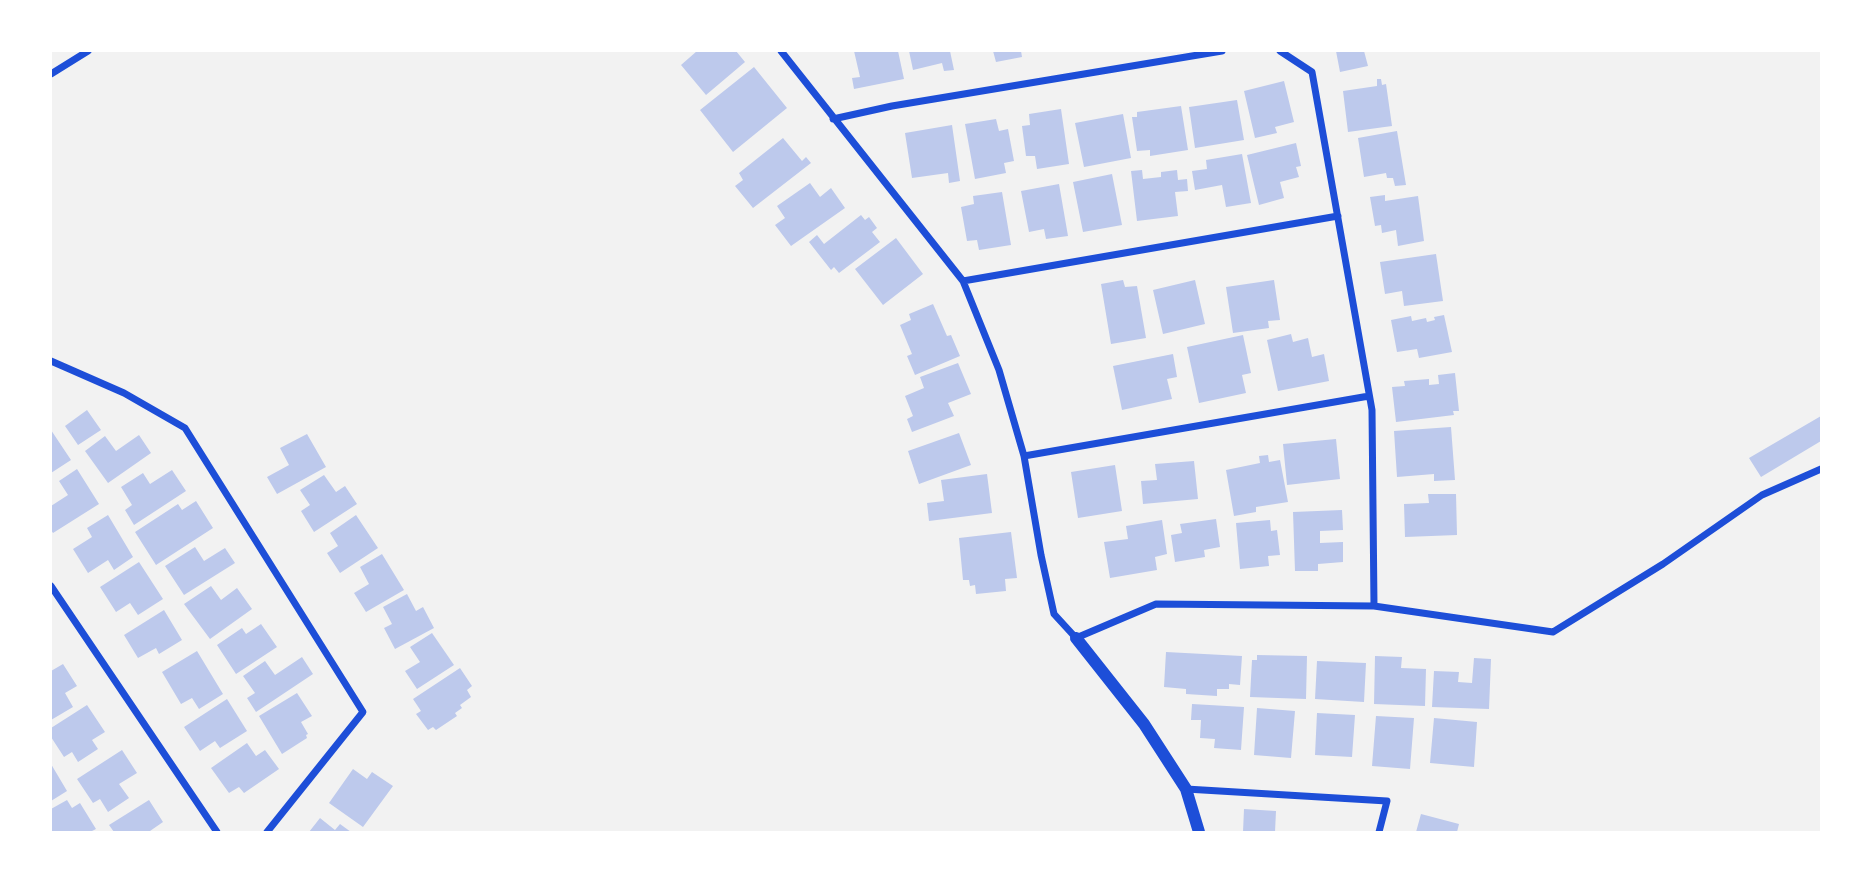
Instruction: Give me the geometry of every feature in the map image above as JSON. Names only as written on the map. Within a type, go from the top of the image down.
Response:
[{"type":"street","points":[[51,74],[88,51]]},
{"type":"street","points":[[780,51],[963,281],[999,370],[1024,456],[1054,614],[1144,724],[1186,789],[1199,832]]},
{"type":"street","points":[[833,119],[892,106],[1222,51]]},
{"type":"street","points":[[1280,51],[1312,72],[1372,410],[1374,606]]},
{"type":"street","points":[[963,281],[1338,216]]},
{"type":"street","points":[[51,361],[124,393],[186,428],[363,712],[267,832]]},
{"type":"street","points":[[1024,456],[1369,396]]},
{"type":"street","points":[[1076,638],[1156,604],[1374,606],[1553,632],[1662,564],[1762,495],[1821,469]]},
{"type":"street","points":[[51,586],[217,832]]},
{"type":"street","points":[[1186,789],[1387,801],[1379,832]]},
{"type":"building","points":[[697,51],[736,51],[745,62],[706,95],[681,65]]},
{"type":"building","points":[[854,51],[898,51],[904,79],[854,89],[852,78],[860,77]]},
{"type":"building","points":[[909,51],[950,51],[954,70],[944,71],[942,63],[913,70]]},
{"type":"building","points":[[993,51],[1021,51],[1022,57],[996,62]]},
{"type":"building","points":[[1336,51],[1364,51],[1368,66],[1340,72]]},
{"type":"building","points":[[754,67],[787,108],[733,152],[700,110]]},
{"type":"building","points":[[1377,79],[1381,79],[1382,85],[1386,84],[1392,126],[1348,132],[1343,91],[1377,86]]},
{"type":"building","points":[[1284,81],[1294,122],[1275,127],[1277,133],[1255,138],[1244,91]]},
{"type":"building","points":[[1237,100],[1244,140],[1195,148],[1189,107]]},
{"type":"building","points":[[1181,106],[1188,150],[1150,156],[1150,150],[1137,151],[1132,117],[1137,117],[1137,112]]},
{"type":"building","points":[[1061,109],[1069,164],[1037,169],[1035,156],[1026,156],[1022,126],[1030,125],[1029,114]]},
{"type":"building","points":[[1123,114],[1131,158],[1084,167],[1075,123]]},
{"type":"building","points":[[996,119],[999,131],[1008,129],[1014,161],[1004,163],[1006,173],[975,179],[965,124]]},
{"type":"building","points":[[952,125],[960,181],[949,183],[948,173],[912,178],[905,133]]},
{"type":"building","points":[[1397,131],[1406,185],[1395,186],[1393,178],[1387,178],[1386,173],[1364,177],[1358,138]]},
{"type":"building","points":[[783,138],[802,161],[806,157],[811,163],[753,208],[735,186],[743,180],[739,173]]},
{"type":"building","points":[[1296,143],[1301,166],[1296,167],[1299,177],[1280,182],[1284,198],[1259,205],[1247,155]]},
{"type":"building","points":[[1242,154],[1251,203],[1226,207],[1222,185],[1195,190],[1192,171],[1207,169],[1206,160]]},
{"type":"building","points":[[1142,170],[1143,179],[1161,177],[1161,172],[1177,170],[1178,180],[1187,179],[1188,191],[1175,192],[1178,216],[1137,221],[1131,171]]},
{"type":"building","points":[[1112,174],[1122,225],[1083,232],[1073,182]]},
{"type":"building","points":[[810,183],[820,197],[831,188],[845,208],[791,246],[775,225],[785,218],[777,206]]},
{"type":"building","points":[[1059,184],[1068,236],[1046,239],[1044,229],[1029,232],[1021,191]]},
{"type":"building","points":[[1002,192],[1011,245],[979,250],[977,240],[967,241],[961,207],[974,204],[973,196]]},
{"type":"building","points":[[1385,195],[1385,201],[1418,196],[1424,241],[1398,246],[1396,230],[1382,233],[1381,225],[1375,226],[1370,197]]},
{"type":"building","points":[[861,215],[865,220],[869,217],[877,228],[872,232],[880,242],[839,273],[834,267],[831,270],[809,242],[817,235],[824,244]]},
{"type":"building","points":[[896,238],[923,274],[883,305],[855,269]]},
{"type":"building","points":[[1436,254],[1443,301],[1404,306],[1402,291],[1385,294],[1380,262]]},
{"type":"building","points":[[1123,280],[1125,287],[1137,286],[1146,338],[1111,344],[1101,284]]},
{"type":"building","points":[[1195,280],[1205,324],[1163,334],[1153,290]]},
{"type":"building","points":[[1274,280],[1280,320],[1268,321],[1269,328],[1233,333],[1226,287]]},
{"type":"building","points":[[933,304],[947,336],[951,335],[960,356],[915,375],[907,356],[912,354],[900,325],[911,320],[909,314]]},
{"type":"building","points":[[1444,315],[1452,352],[1419,358],[1417,349],[1397,352],[1391,320],[1411,316],[1412,321],[1426,318],[1427,322]]},
{"type":"building","points":[[1291,334],[1293,342],[1308,338],[1312,357],[1324,354],[1329,381],[1278,391],[1267,340]]},
{"type":"building","points":[[1243,335],[1251,373],[1242,375],[1246,393],[1199,403],[1187,347]]},
{"type":"building","points":[[1173,354],[1177,377],[1167,379],[1172,399],[1122,410],[1113,366]]},
{"type":"building","points":[[958,363],[971,394],[948,403],[954,416],[912,432],[907,419],[913,416],[905,396],[924,388],[920,377]]},
{"type":"building","points":[[1455,373],[1459,411],[1453,411],[1454,415],[1396,422],[1392,387],[1405,386],[1404,381],[1429,379],[1429,385],[1439,384],[1438,375]]},
{"type":"building","points":[[87,410],[101,430],[78,445],[65,426]]},
{"type":"building","points":[[1821,416],[1821,441],[1761,477],[1749,458]]},
{"type":"building","points":[[1451,427],[1455,480],[1434,481],[1434,474],[1397,477],[1394,431]]},
{"type":"building","points":[[51,430],[71,460],[51,473]]},
{"type":"building","points":[[959,433],[971,465],[919,484],[908,451]]},
{"type":"building","points":[[307,434],[326,467],[277,494],[267,477],[289,465],[280,448]]},
{"type":"building","points":[[139,435],[151,453],[108,483],[85,451],[105,436],[116,451]]},
{"type":"building","points":[[1336,439],[1340,479],[1287,485],[1283,444]]},
{"type":"building","points":[[1268,455],[1269,462],[1280,460],[1288,502],[1256,507],[1256,512],[1234,516],[1226,470],[1260,463],[1259,456]]},
{"type":"building","points":[[1194,461],[1198,499],[1143,504],[1141,481],[1157,480],[1155,464]]},
{"type":"building","points":[[1115,465],[1122,511],[1078,518],[1071,472]]},
{"type":"building","points":[[77,469],[99,504],[53,533],[51,506],[68,495],[59,481]]},
{"type":"building","points":[[172,470],[186,491],[134,525],[125,510],[132,505],[121,487],[143,473],[150,484]]},
{"type":"building","points":[[987,474],[992,513],[929,521],[927,503],[944,501],[941,480]]},
{"type":"building","points":[[324,475],[336,492],[345,486],[357,504],[314,532],[301,511],[310,505],[300,490]]},
{"type":"building","points":[[1428,494],[1456,494],[1457,535],[1405,537],[1404,504],[1429,503]]},
{"type":"building","points":[[196,501],[213,528],[156,565],[135,532],[178,504],[182,510]]},
{"type":"building","points":[[1342,510],[1343,530],[1320,531],[1320,543],[1343,542],[1343,562],[1318,564],[1318,571],[1295,571],[1293,512]]},
{"type":"building","points":[[108,515],[133,557],[114,570],[108,560],[88,573],[73,549],[92,537],[87,528]]},
{"type":"building","points":[[356,515],[378,548],[340,573],[327,553],[338,546],[330,533]]},
{"type":"building","points":[[1216,519],[1220,547],[1204,550],[1205,557],[1175,562],[1171,535],[1182,533],[1180,524]]},
{"type":"building","points":[[1162,520],[1167,554],[1155,557],[1157,570],[1110,578],[1104,542],[1128,539],[1126,526]]},
{"type":"building","points":[[1270,520],[1271,531],[1277,530],[1280,555],[1268,556],[1269,566],[1240,569],[1236,523]]},
{"type":"building","points":[[1011,532],[1017,578],[1005,579],[1006,591],[976,594],[975,585],[970,586],[969,580],[963,580],[959,538]]},
{"type":"building","points":[[195,547],[204,561],[225,548],[235,563],[184,595],[165,566]]},
{"type":"building","points":[[382,554],[404,590],[366,612],[354,593],[369,584],[360,567]]},
{"type":"building","points":[[139,562],[163,599],[138,615],[130,603],[116,612],[100,587]]},
{"type":"building","points":[[211,586],[221,600],[237,588],[252,609],[210,639],[184,604]]},
{"type":"building","points":[[407,594],[416,611],[423,607],[434,628],[395,649],[384,628],[392,624],[383,607]]},
{"type":"building","points":[[164,610],[182,640],[159,654],[156,648],[138,658],[124,635]]},
{"type":"building","points":[[261,624],[277,647],[236,674],[217,645],[242,628],[246,634]]},
{"type":"building","points":[[432,633],[454,665],[417,689],[405,671],[420,662],[410,647]]},
{"type":"building","points":[[197,651],[223,694],[199,709],[192,698],[181,704],[162,672]]},
{"type":"building","points":[[1166,652],[1242,656],[1240,685],[1229,684],[1229,689],[1217,689],[1217,696],[1186,694],[1186,689],[1164,687]]},
{"type":"building","points":[[1257,655],[1307,656],[1306,699],[1250,697],[1252,660],[1257,660]]},
{"type":"building","points":[[1375,656],[1402,657],[1401,668],[1426,669],[1425,706],[1374,704]]},
{"type":"building","points":[[302,657],[313,674],[256,712],[247,698],[255,693],[243,676],[265,661],[275,675]]},
{"type":"building","points":[[1474,658],[1491,659],[1489,709],[1432,707],[1434,671],[1459,672],[1458,682],[1472,683]]},
{"type":"building","points":[[1317,661],[1366,663],[1364,702],[1315,699]]},
{"type":"building","points":[[63,664],[77,686],[65,693],[73,707],[51,720],[51,671]]},
{"type":"building","points":[[460,668],[472,686],[467,690],[471,697],[460,705],[462,708],[455,713],[457,716],[436,730],[433,727],[428,730],[416,714],[421,711],[413,699]]},
{"type":"building","points":[[297,693],[312,716],[301,722],[308,734],[307,738],[282,754],[259,716]]},
{"type":"building","points":[[227,699],[247,731],[220,748],[215,741],[200,751],[184,727]]},
{"type":"building","points":[[1192,704],[1244,707],[1241,750],[1214,748],[1215,739],[1200,738],[1201,720],[1191,720]]},
{"type":"building","points":[[87,705],[105,732],[92,740],[98,749],[78,762],[72,752],[64,757],[51,737],[51,728]]},
{"type":"building","points":[[1257,708],[1295,711],[1291,758],[1254,755]]},
{"type":"building","points":[[1317,713],[1355,715],[1352,757],[1315,755]]},
{"type":"building","points":[[1376,716],[1414,718],[1410,769],[1372,766]]},
{"type":"building","points":[[1434,718],[1477,722],[1474,767],[1430,763]]},
{"type":"building","points":[[247,743],[256,756],[265,750],[279,769],[244,793],[239,787],[229,793],[211,768]]},
{"type":"building","points":[[122,750],[137,773],[119,784],[129,798],[108,812],[100,799],[93,803],[77,779]]},
{"type":"building","points":[[51,764],[67,791],[51,801]]},
{"type":"building","points":[[353,769],[367,779],[372,772],[393,786],[363,827],[329,803]]},
{"type":"building","points":[[67,800],[72,808],[80,803],[96,829],[90,832],[51,832],[51,809]]},
{"type":"building","points":[[149,800],[163,822],[151,832],[114,832],[109,825]]},
{"type":"building","points":[[1244,809],[1276,811],[1275,832],[1243,832]]},
{"type":"building","points":[[1421,814],[1459,824],[1457,832],[1416,832]]},
{"type":"building","points":[[320,818],[335,830],[340,824],[351,832],[309,832]]}]
